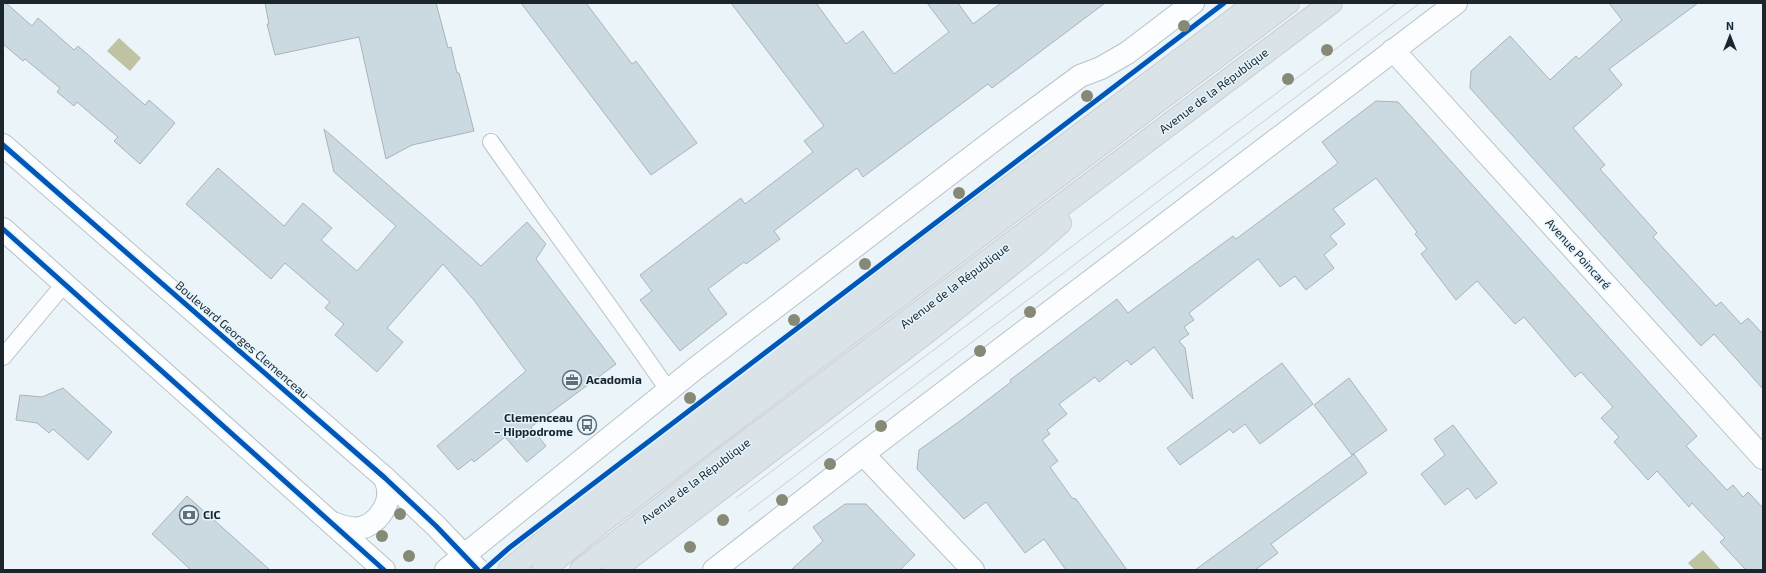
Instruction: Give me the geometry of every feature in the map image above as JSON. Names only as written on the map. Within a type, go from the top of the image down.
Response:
[{"type":"main road","points":[[509,570],[586,506],[682,433],[1256,3]]},
{"type":"main road","name":"Avenue de la République","points":[[543,570],[603,521],[707,441],[1288,3]]},
{"type":"main road","name":"Avenue de la République","points":[[581,570],[725,458],[1331,3]]},
{"type":"main road","points":[[614,570],[932,328],[1033,247],[1092,194],[1143,145]]},
{"type":"street","points":[[446,570],[471,563],[668,390],[1007,130],[1080,76],[1101,68],[1127,53],[1193,3]]},
{"type":"street","points":[[714,570],[863,454],[1456,3]]},
{"type":"street","name":"Avenue Poincaré","points":[[1393,50],[1763,458]]},
{"type":"street","name":"Boulevard Georges Clemenceau","points":[[3,145],[385,478],[436,526],[471,563]]},
{"type":"street","points":[[3,228],[384,570]]},
{"type":"street","points":[[863,454],[974,570]]},
{"type":"street","points":[[333,523],[351,529],[360,528],[376,520],[388,498],[385,478]]},
{"type":"lane","points":[[491,142],[529,197],[626,327],[668,390]]},
{"type":"lane","points":[[3,357],[65,283]]},
{"type":"shaded area","points":[[119,38],[141,58],[130,71],[107,51]]},
{"type":"shaded area","points":[[1703,550],[1721,570],[1695,570],[1688,563]]},
{"type":"building","points":[[3,3],[6,3],[32,26],[38,18],[74,50],[78,46],[145,105],[149,100],[175,123],[140,164],[114,141],[118,137],[77,102],[74,106],[57,92],[60,88],[25,59],[23,61],[3,44]]},
{"type":"building","points":[[265,3],[436,3],[448,48],[451,47],[457,73],[459,73],[474,131],[412,145],[386,159],[359,37],[275,55],[267,24],[269,24]]},
{"type":"building","points":[[521,3],[586,3],[632,64],[636,61],[697,143],[651,175]]},
{"type":"building","points":[[731,3],[816,3],[846,44],[863,31],[894,74],[949,32],[927,3],[958,3],[973,24],[1001,3],[1105,3],[992,88],[988,84],[863,177],[857,168],[774,231],[780,239],[746,264],[744,262],[708,289],[727,314],[680,351],[640,300],[652,291],[640,275],[741,198],[745,204],[813,152],[804,141],[824,126]]},
{"type":"building","points":[[1609,3],[1698,3],[1609,69],[1622,85],[1573,128],[1605,165],[1600,169],[1657,233],[1653,237],[1716,306],[1721,302],[1741,324],[1748,318],[1763,334],[1763,389],[1714,334],[1701,346],[1470,88],[1471,71],[1510,36],[1550,80],[1576,56],[1579,59],[1622,20]]},
{"type":"building","points":[[1376,101],[1398,102],[1697,436],[1686,446],[1727,490],[1733,485],[1743,497],[1748,492],[1763,508],[1763,570],[1746,570],[1720,542],[1725,538],[1692,503],[1689,507],[1657,471],[1648,480],[1614,442],[1619,437],[1601,418],[1613,407],[1581,372],[1575,377],[1524,317],[1515,324],[1477,281],[1456,300],[1421,254],[1427,249],[1415,234],[1417,232],[1376,178],[1333,209],[1345,224],[1330,236],[1337,244],[1324,255],[1334,268],[1306,290],[1295,276],[1280,287],[1258,259],[1189,313],[1194,320],[1184,327],[1189,334],[1179,341],[1185,348],[1193,399],[1154,347],[1131,365],[1127,360],[1099,382],[1095,377],[1059,404],[1067,414],[1047,430],[1050,434],[1042,440],[1058,461],[1050,467],[1072,498],[1076,499],[1127,570],[1066,570],[1044,539],[1025,553],[986,502],[964,519],[917,469],[919,450],[960,421],[1011,382],[1010,380],[1117,299],[1128,313],[1233,236],[1236,239],[1338,163],[1322,142]]},
{"type":"building","points":[[324,129],[481,266],[527,222],[546,244],[536,259],[616,364],[531,427],[546,446],[527,462],[505,437],[474,462],[472,459],[458,470],[437,446],[526,371],[473,299],[443,264],[387,328],[403,342],[377,372],[335,335],[344,324],[325,308],[330,302],[285,263],[271,279],[186,204],[218,168],[284,226],[303,203],[332,228],[321,240],[357,271],[396,226],[334,172]]},
{"type":"building","points":[[1282,363],[1313,404],[1260,444],[1245,424],[1233,433],[1230,429],[1180,465],[1167,448]]},
{"type":"building","points":[[1349,378],[1387,430],[1352,455],[1314,405]]},
{"type":"building","points":[[63,388],[112,432],[88,460],[53,429],[49,433],[37,423],[16,420],[20,395],[42,397]]},
{"type":"building","points":[[1453,425],[1497,483],[1476,499],[1468,488],[1445,505],[1421,474],[1445,455],[1434,439]]},
{"type":"building","points":[[1354,454],[1367,473],[1271,544],[1278,553],[1255,570],[1195,570]]},
{"type":"building","name":"CIC","points":[[187,496],[270,570],[191,570],[152,534]]},
{"type":"building","points":[[845,504],[866,504],[915,555],[900,570],[791,570],[823,541],[813,527]]},
{"type":"tram line","points":[[736,498],[1397,3]]},
{"type":"tram line","points":[[749,511],[1420,3]]},
{"type":"cycle path","points":[[484,570],[509,548],[1224,3]]},
{"type":"cycle path","points":[[3,145],[385,478],[436,526],[478,570]]},
{"type":"cycle path","points":[[3,229],[384,570]]},
{"type":"place","name":"Acadomia","points":[[572,380]]},
{"type":"place","name":"Clemenceau – Hippodrome","points":[[587,425]]},
{"type":"place","name":"CIC","points":[[189,515]]}]
